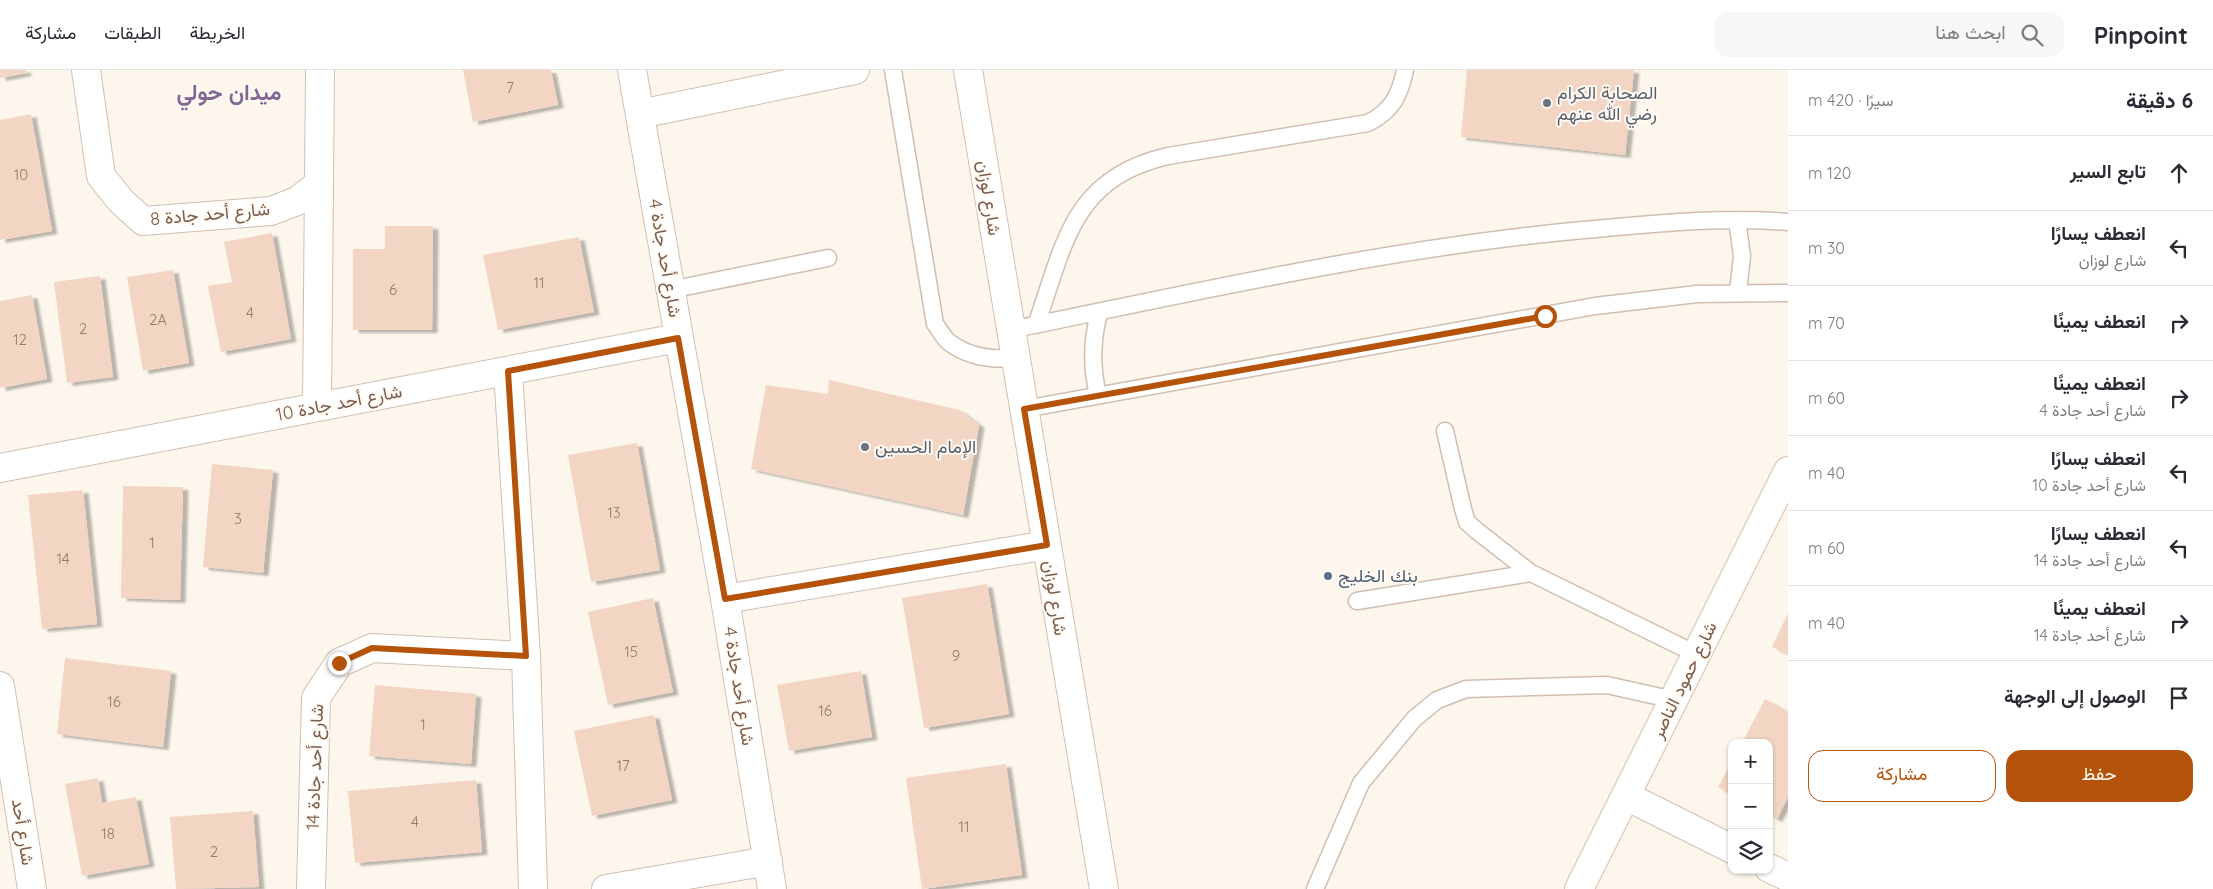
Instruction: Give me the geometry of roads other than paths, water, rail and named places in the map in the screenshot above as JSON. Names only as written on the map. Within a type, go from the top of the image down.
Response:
[{"type":"street","name":"شارع أحد جادة 8","points":[[86,70],[101,176],[121,201],[143,221],[271,211],[296,201],[318,185]]},
{"type":"street","points":[[317,407],[320,70]]},
{"type":"street","name":"شارع أحد جادة 4","points":[[632,70],[725,599],[772,889]]},
{"type":"street","points":[[640,114],[855,70]]},
{"type":"street","name":"شارع لوزان","points":[[968,70],[1023,327],[1015,358],[1104,889]]},
{"type":"street","name":"شارع أحد جادة 10","points":[[0,468],[678,338]]},
{"type":"street","points":[[508,371],[526,656],[533,889]]},
{"type":"street","name":"شارع حمود الناصر","points":[[1580,889],[1788,471]]},
{"type":"street","points":[[725,599],[1047,545]]},
{"type":"street","name":"شارع أحد جادة 14","points":[[312,889],[316,698],[339,663],[372,648],[526,656]]},
{"type":"street","name":"شارع أحد","points":[[0,686],[32,889]]},
{"type":"street","points":[[1626,796],[1728,847]]},
{"type":"street","points":[[606,889],[768,861]]},
{"type":"street","points":[[1773,870],[1788,877]]},
{"type":"lane","points":[[892,70],[935,324],[949,343],[992,360],[1015,358]]},
{"type":"lane","points":[[1023,327],[1080,210],[1109,180],[1128,169],[1168,156],[1368,123],[1380,117],[1396,101],[1405,70]]},
{"type":"lane","points":[[1023,327],[1360,259],[1452,245],[1619,227],[1737,220],[1788,222]]},
{"type":"lane","points":[[1737,220],[1742,256],[1738,292]]},
{"type":"lane","points":[[670,290],[828,258]]},
{"type":"lane","points":[[1024,409],[1646,298],[1738,292],[1788,293]]},
{"type":"lane","points":[[1098,396],[1092,359],[1093,336],[1099,312]]},
{"type":"lane","points":[[1446,431],[1467,522],[1532,573],[1696,654]]},
{"type":"lane","points":[[1357,601],[1532,573]]},
{"type":"lane","points":[[1315,889],[1361,783],[1414,719],[1437,700],[1466,689],[1607,685],[1674,700]]},
{"type":"place","name":"الصحابة الكرام رضي الله عنهم","points":[[1547,103]]},
{"type":"place","name":"الإمام الحسين","points":[[865,447]]},
{"type":"place","name":"بنك الخليج","points":[[1328,576]]},
{"type":"district","name":"ميدان حولي","points":[[229,92]]}]
